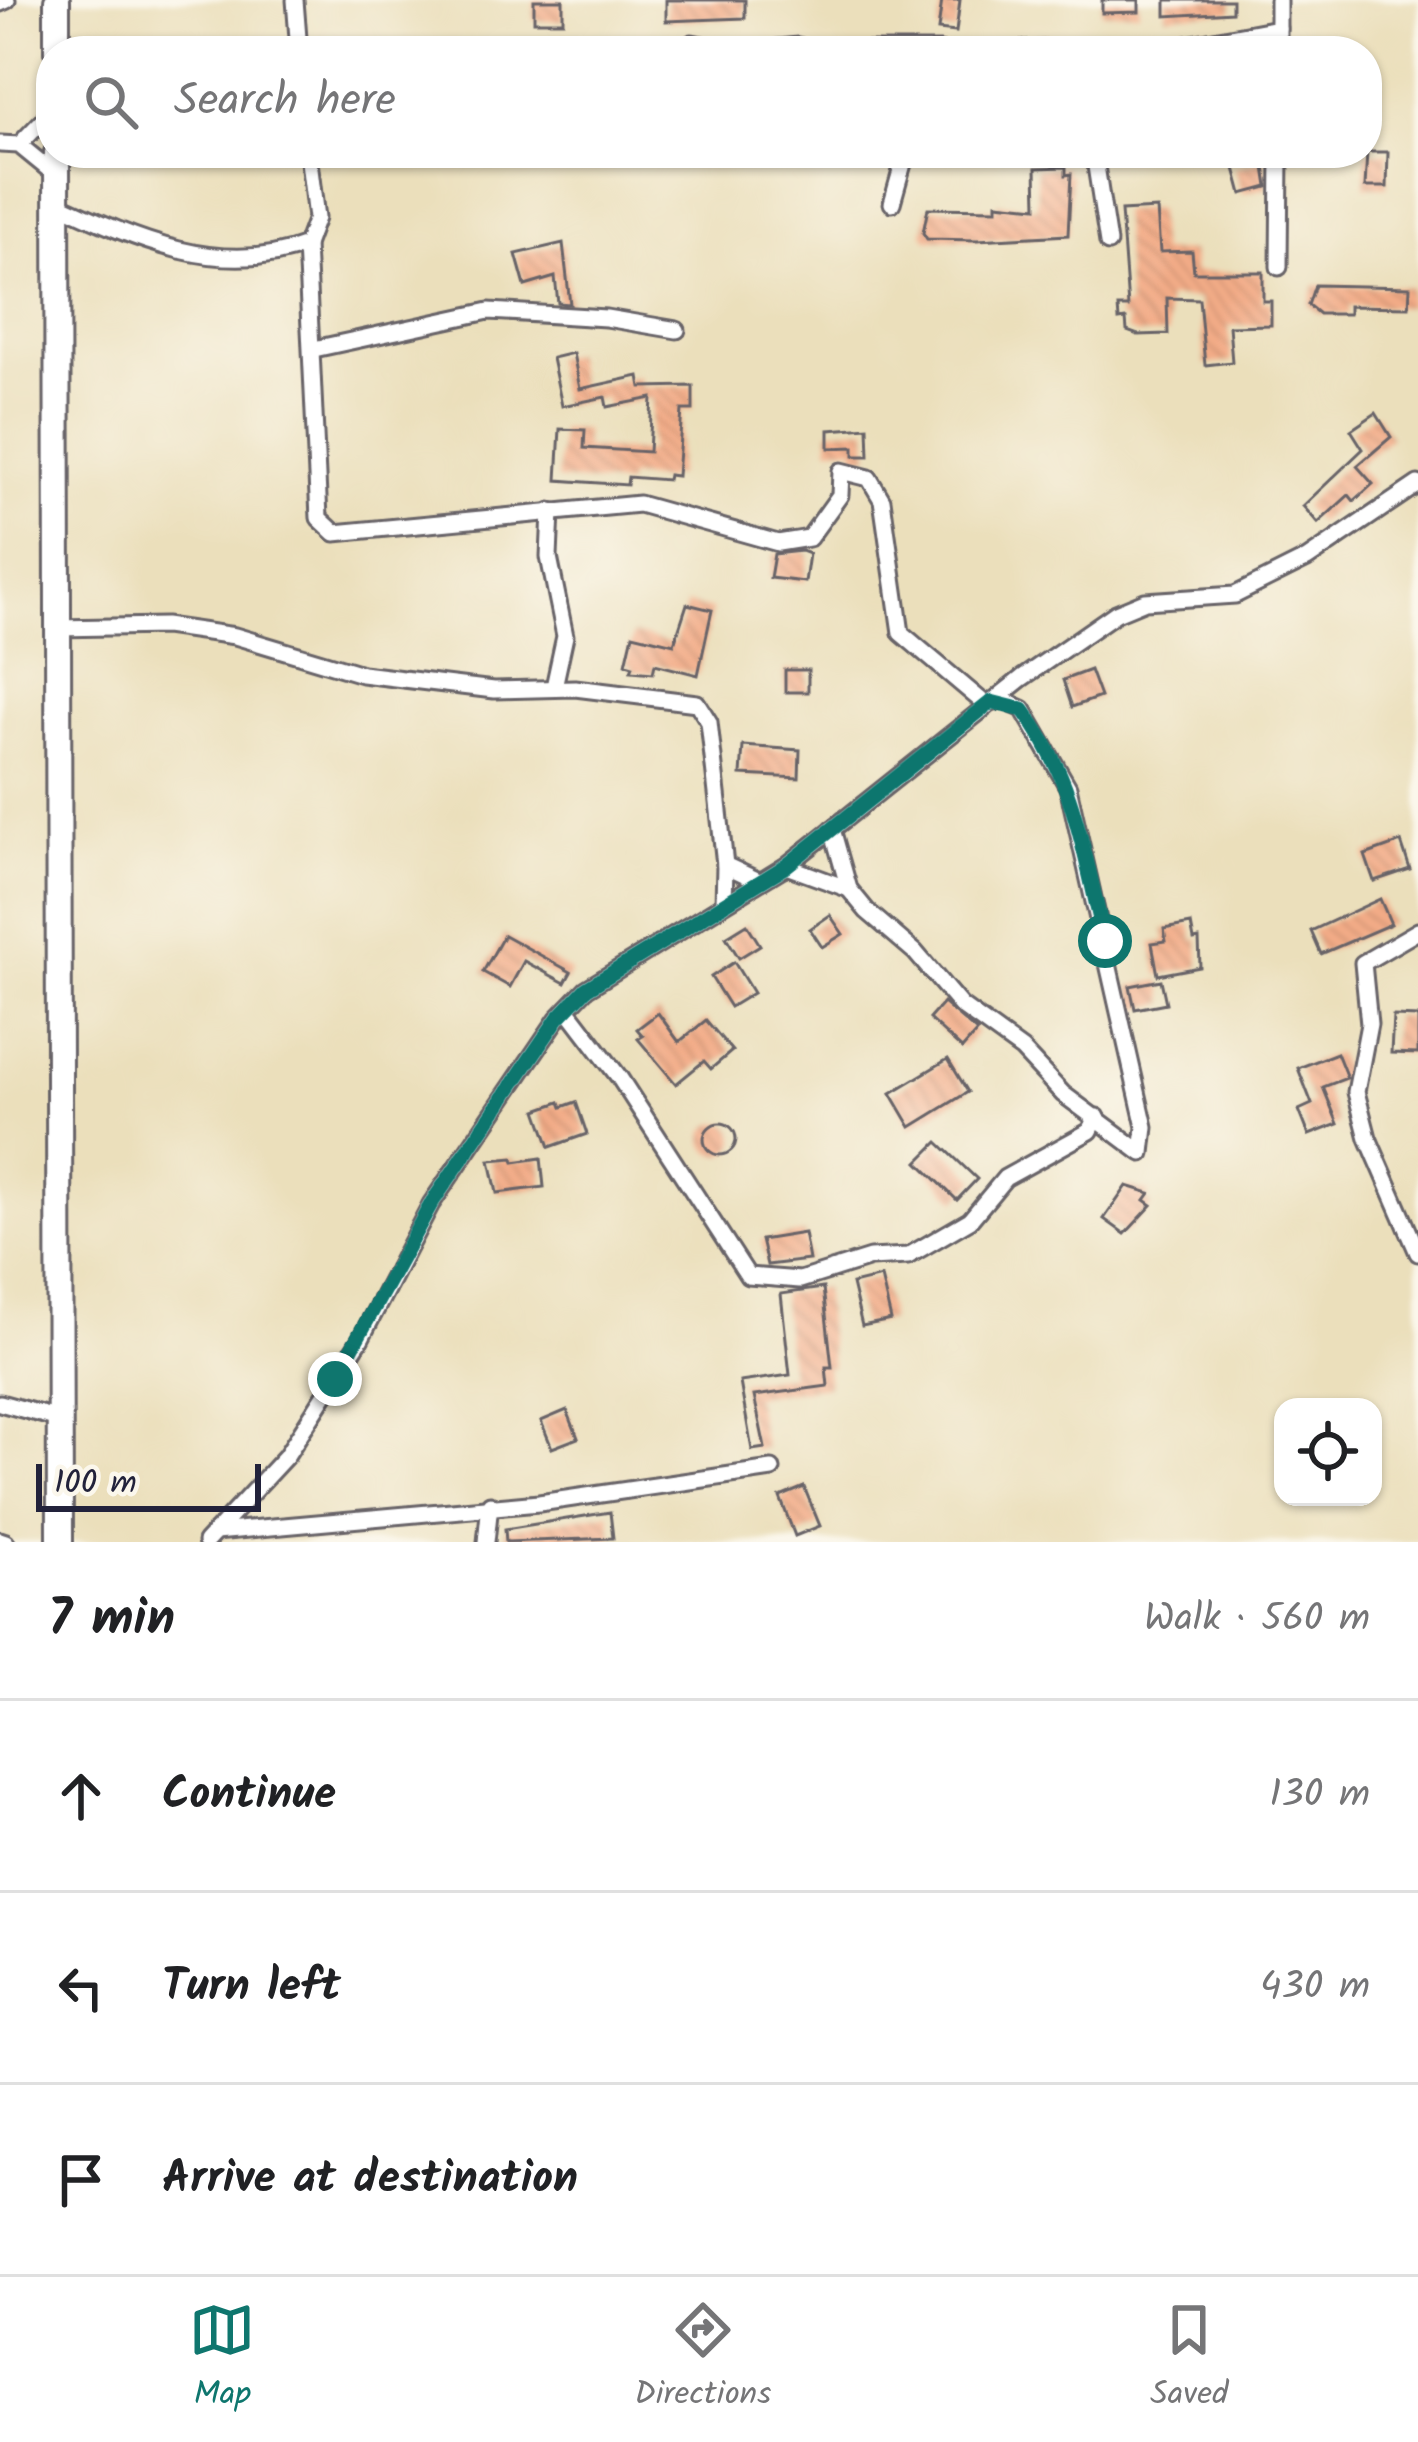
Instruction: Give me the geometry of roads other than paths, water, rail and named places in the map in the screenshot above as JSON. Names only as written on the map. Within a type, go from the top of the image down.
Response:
[{"type":"highway","points":[[57,0],[57,36]]},
{"type":"highway","points":[[57,168],[60,1542]]},
{"type":"street","points":[[295,0],[297,36]]},
{"type":"street","points":[[1278,0],[1278,36]]},
{"type":"street","points":[[1235,36],[1278,28]]},
{"type":"street","points":[[19,145],[36,127]]},
{"type":"street","points":[[0,144],[19,145],[36,154]]},
{"type":"street","points":[[310,168],[316,218],[306,245],[319,518],[324,528],[335,532],[639,505],[714,530],[778,543],[802,540],[840,495],[841,471],[869,478],[882,500],[901,633],[984,703],[1023,710],[1054,754],[1068,787],[1144,1127],[1142,1153],[1063,1094],[1022,1050],[962,1006],[849,889],[786,866]]},
{"type":"street","points":[[892,203],[902,168]]},
{"type":"street","points":[[1096,168],[1108,243]]},
{"type":"street","points":[[1279,267],[1280,168]]},
{"type":"street","points":[[57,203],[132,239],[235,262],[270,259],[306,245]]},
{"type":"street","points":[[314,349],[489,311],[606,318],[677,330]]},
{"type":"street","points":[[211,1537],[286,1456],[360,1340],[431,1204],[567,1009],[586,989],[786,866],[991,702],[1116,613],[1145,601],[1234,595],[1307,559],[1418,484]]},
{"type":"street","points":[[551,511],[549,557],[565,636],[554,687]]},
{"type":"street","points":[[57,628],[165,626],[235,636],[362,674],[494,691],[554,687],[697,703],[706,710],[725,865],[724,904]]},
{"type":"street","points":[[832,829],[849,889]]},
{"type":"street","points":[[725,865],[759,881]]},
{"type":"street","points":[[1418,931],[1363,962],[1369,1024],[1356,1077],[1368,1138],[1418,1253]]},
{"type":"street","points":[[567,1009],[619,1077],[748,1276],[800,1280],[870,1258],[908,1256],[970,1220],[1005,1178],[1090,1131],[1097,1118]]},
{"type":"street","points":[[0,1403],[58,1419]]},
{"type":"street","points":[[211,1537],[490,1504],[539,1503],[772,1469]]},
{"type":"street","points":[[486,1542],[490,1504]]}]
